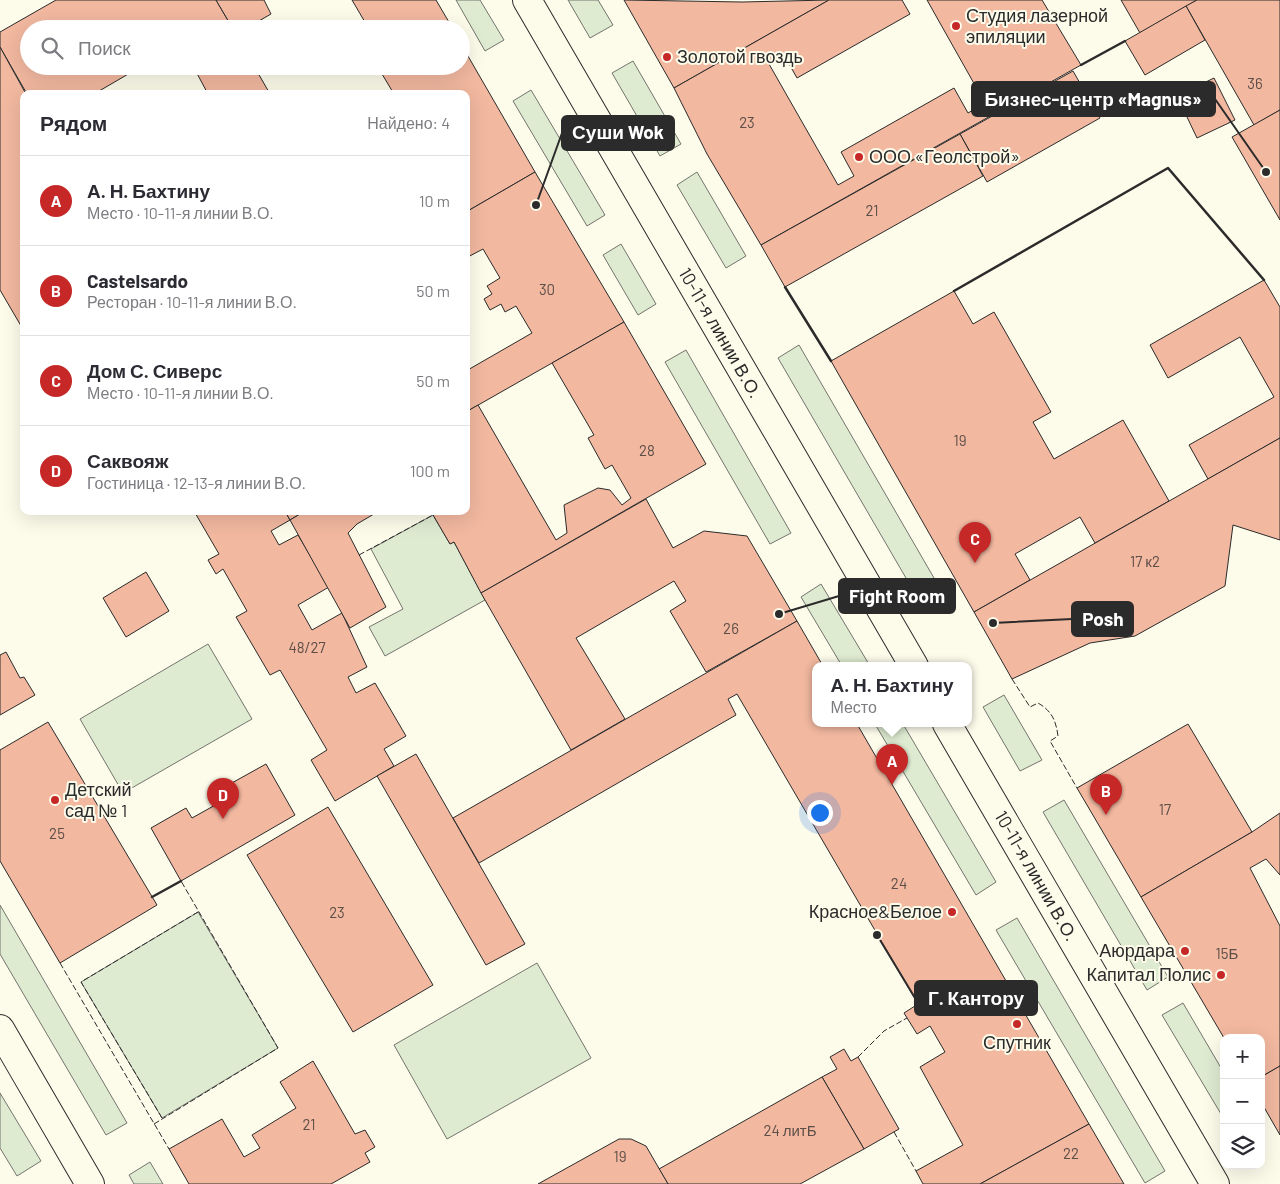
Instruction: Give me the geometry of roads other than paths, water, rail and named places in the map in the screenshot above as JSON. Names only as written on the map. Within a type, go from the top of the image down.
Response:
[{"type":"street","name":"10-11-я линии В.О.","points":[[527,0],[912,662]]},
{"type":"street","name":"10-11-я линии В.О.","points":[[949,727],[1215,1184]]},
{"type":"street","points":[[0,1029],[90,1184]]},
{"type":"place","name":"Студия лазерной эпиляции","points":[[956,26]]},
{"type":"place","name":"Золотой гвоздь","points":[[667,57]]},
{"type":"place","name":"ООО «Геолстрой»","points":[[859,157]]},
{"type":"place","name":"Бизнес-центр «Magnus»","points":[[1266,172]]},
{"type":"place","name":"Суши Wok","points":[[536,205]]},
{"type":"place","name":"Дом С. Сиверс","points":[[975,563]]},
{"type":"place","name":"Fight Room","points":[[779,614]]},
{"type":"place","name":"Posh","points":[[993,623]]},
{"type":"place","name":"А. Н. Бахтину","points":[[892,785]]},
{"type":"place","name":"Детский сад № 1","points":[[55,800]]},
{"type":"place","name":"Castelsardo","points":[[1106,815]]},
{"type":"place","name":"Саквояж","points":[[223,819]]},
{"type":"place","name":"Красное&Белое","points":[[952,912]]},
{"type":"place","name":"Г. Кантору","points":[[877,935]]},
{"type":"place","name":"Аюрдара","points":[[1185,951]]},
{"type":"place","name":"Капитал Полис","points":[[1221,975]]},
{"type":"place","name":"Спутник","points":[[1017,1024]]}]
